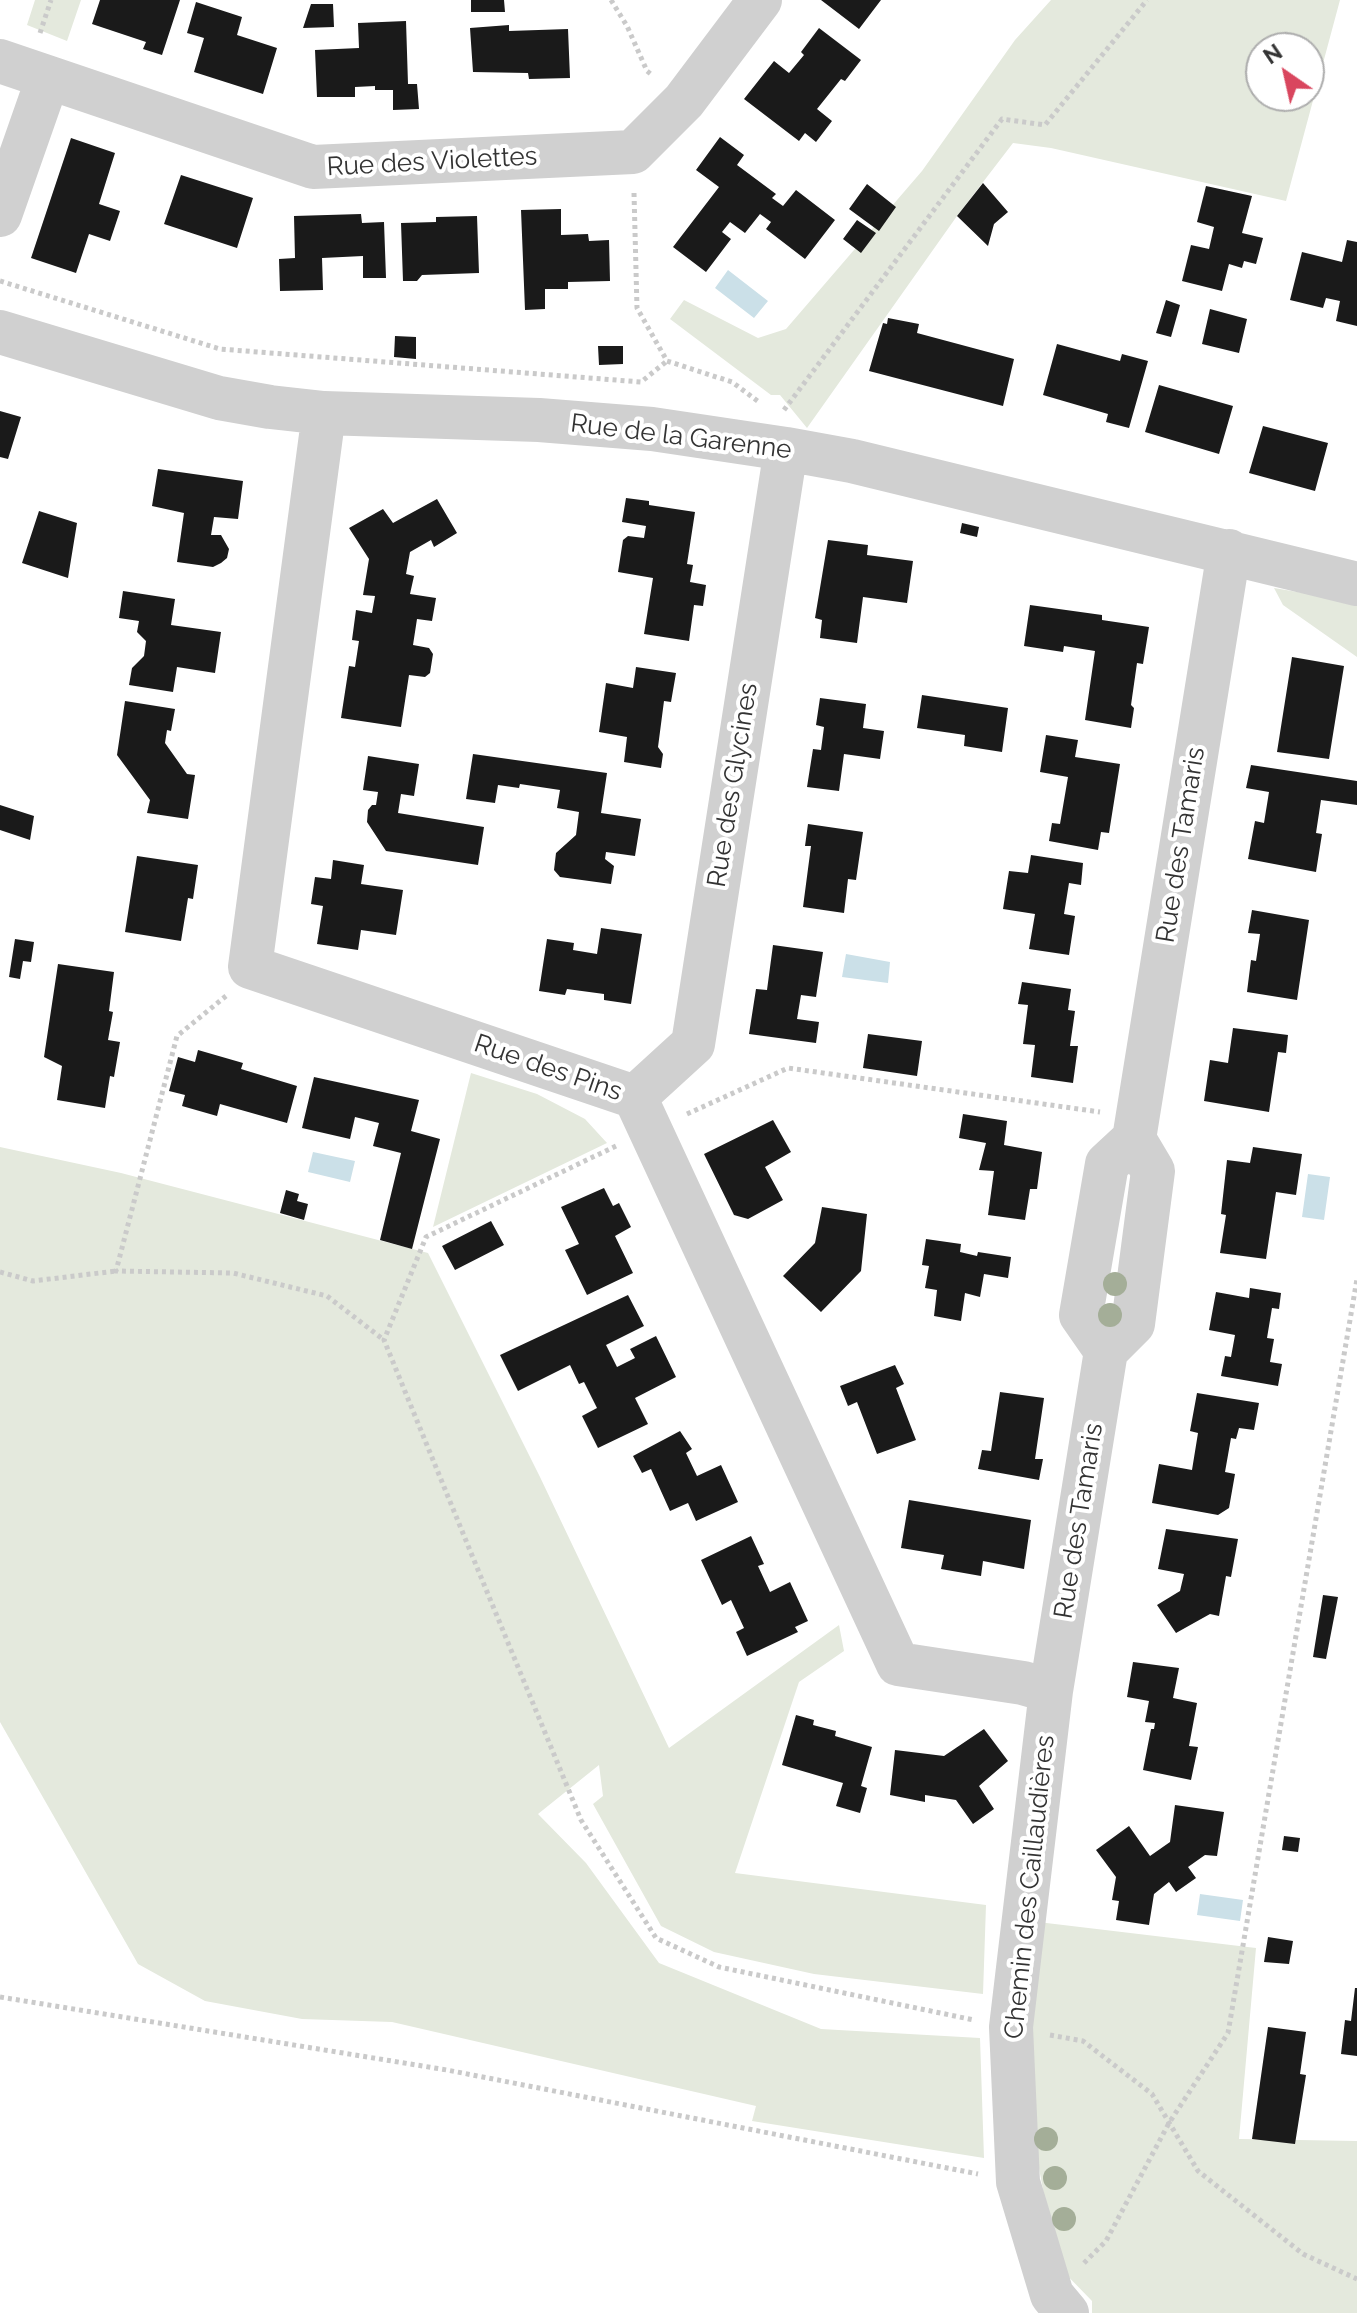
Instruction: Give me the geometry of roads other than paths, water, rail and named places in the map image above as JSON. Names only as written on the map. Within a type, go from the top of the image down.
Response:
[{"type":"street","name":"Rue des Violettes","points":[[0,61],[313,167],[633,152],[684,101],[760,0]]},
{"type":"street","points":[[0,215],[48,78]]},
{"type":"street","name":"Rue de la Garenne","points":[[0,332],[219,398],[324,413],[782,433],[852,461],[1357,584]]},
{"type":"street","name":"Rue des Pins","points":[[324,413],[250,967],[643,1114]]},
{"type":"street","name":"Rue des Glycines","points":[[643,1114],[693,1044],[782,433]]},
{"type":"street","name":"Rue des Tamaris","points":[[1051,1691],[1106,1351],[1133,1324],[1153,1171],[1136,1128],[1229,551]]},
{"type":"street","points":[[643,1114],[898,1664],[1023,1683],[1051,1691]]},
{"type":"street","name":"Chemin des Caillaudières","points":[[1051,1691],[1011,2027],[1018,2182],[1059,2304]]},
{"type":"water","points":[[728,270],[768,301],[754,318],[715,288]]},
{"type":"water","points":[[846,954],[890,962],[888,983],[842,977]]},
{"type":"water","points":[[313,1152],[355,1161],[350,1182],[308,1172]]},
{"type":"water","points":[[1308,1174],[1330,1177],[1324,1220],[1302,1217]]},
{"type":"water","points":[[1200,1894],[1243,1900],[1240,1921],[1197,1915]]}]
